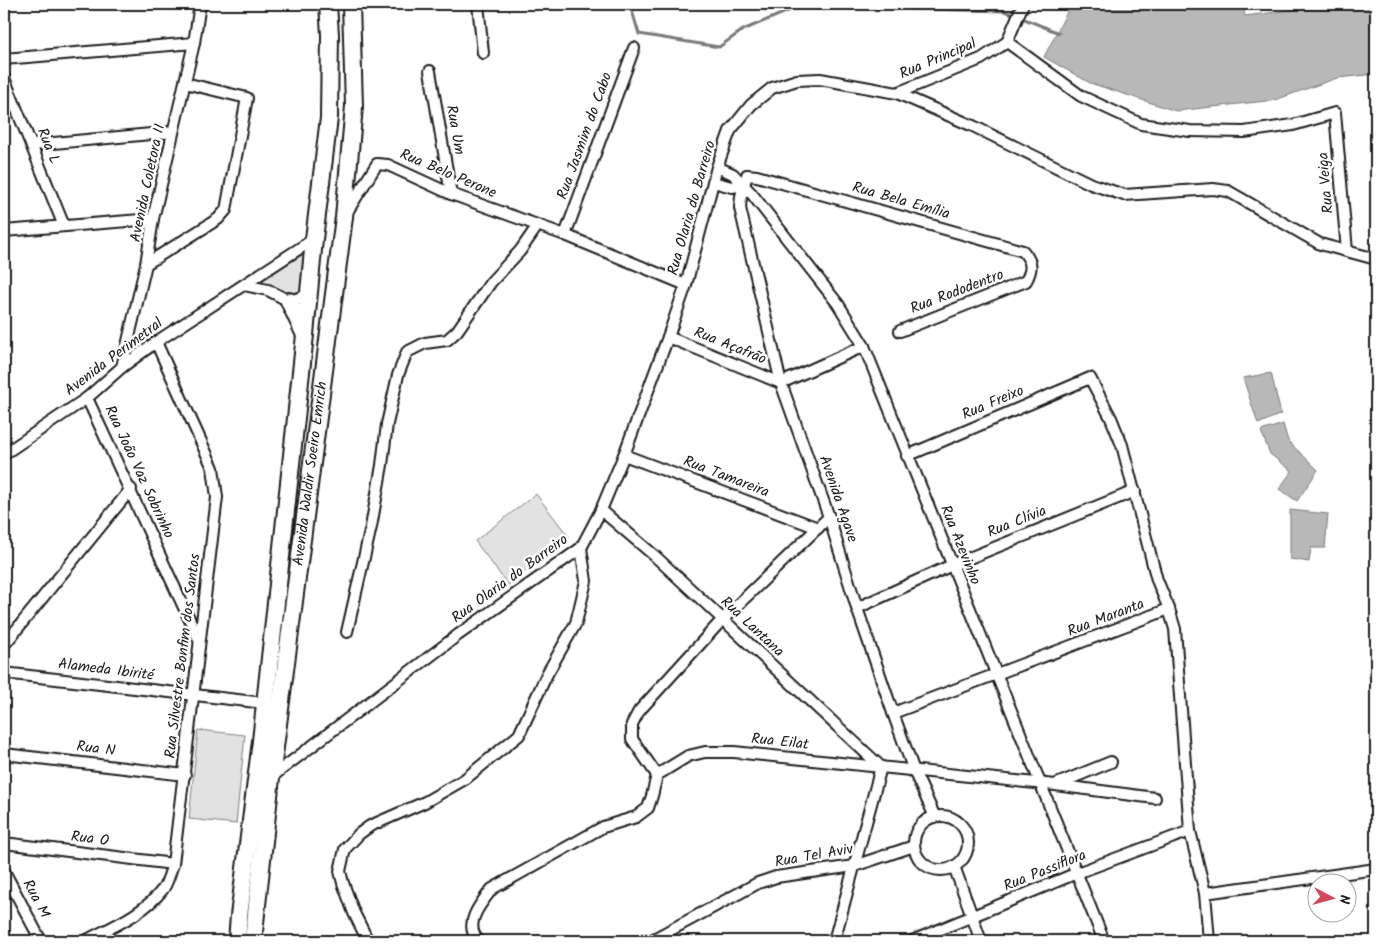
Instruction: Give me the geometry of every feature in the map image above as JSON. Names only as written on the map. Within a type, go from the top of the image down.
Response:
[{"type":"main road","name":"Avenida Waldir Soeiro Emrich","points":[[253,941],[263,778],[264,703],[314,239],[329,118],[330,35],[328,4]]},
{"type":"main road","name":"Avenida Waldir Soeiro Emrich","points":[[237,941],[239,916],[263,778],[344,217],[354,106],[351,4]]},
{"type":"main road","points":[[309,295],[335,280],[314,239]]},
{"type":"main road","points":[[289,301],[305,335]]},
{"type":"street","name":"Avenida Coletora II","points":[[122,368],[146,264],[153,219],[194,43],[200,4]]},
{"type":"street","points":[[478,4],[483,53]]},
{"type":"street","name":"Rua Principal","points":[[897,92],[981,59],[1006,42],[1023,4]]},
{"type":"street","name":"Rua Veiga","points":[[1006,42],[1081,96],[1141,124],[1190,131],[1244,132],[1293,125],[1335,113],[1347,251]]},
{"type":"street","points":[[4,60],[194,43]]},
{"type":"street","name":"Rua Jasmim do Cabo","points":[[565,235],[634,48]]},
{"type":"street","name":"Rua Um","points":[[430,72],[451,194]]},
{"type":"street","name":"Rua L","points":[[4,78],[64,226]]},
{"type":"street","name":"Rua Olaria do Barreiro","points":[[263,778],[458,635],[581,548],[601,510],[624,455],[668,337],[686,285],[717,167],[730,131],[751,105],[772,88],[797,80],[820,79],[897,92],[973,126],[1091,184],[1124,195],[1213,189],[1228,191],[1320,244],[1376,259]]},
{"type":"street","points":[[146,264],[218,219],[226,210],[247,98],[185,83]]},
{"type":"street","points":[[32,145],[173,132]]},
{"type":"street","name":"Rua Belo Perone","points":[[344,217],[377,164],[388,165],[451,194],[565,235],[686,285]]},
{"type":"street","name":"Rua Azevinho","points":[[717,167],[733,174],[744,184],[838,304],[864,346],[1104,941]]},
{"type":"street","name":"Rua Bela Emília","points":[[744,184],[747,175],[757,176],[1023,251],[1030,261],[1032,271],[1026,281]]},
{"type":"street","points":[[713,182],[732,187],[744,184]]},
{"type":"street","name":"Avenida Agave","points":[[744,184],[740,208],[781,383],[829,517],[857,608],[893,713],[914,771],[935,816]]},
{"type":"street","points":[[4,231],[153,219]]},
{"type":"street","points":[[347,632],[371,528],[387,424],[398,375],[407,352],[425,343],[446,340],[457,332],[491,282],[520,251],[538,225]]},
{"type":"street","name":"Avenida Perimetral","points":[[4,454],[88,398],[122,368],[156,342],[314,239]]},
{"type":"street","name":"Rua Rododentro","points":[[900,330],[1026,281]]},
{"type":"street","points":[[244,285],[268,290],[289,301],[309,295]]},
{"type":"street","name":"Rua Açafrão","points":[[668,337],[781,383]]},
{"type":"street","name":"Rua Silvestre Bonfim dos Santos","points":[[85,941],[138,913],[151,903],[164,888],[173,864],[185,775],[217,497],[213,468],[156,342]]},
{"type":"street","points":[[781,383],[864,346]]},
{"type":"street","name":"Rua Freixo","points":[[907,456],[1090,378]]},
{"type":"street","name":"Rua Maranta","points":[[893,713],[1169,609],[1157,580],[1122,446],[1090,378]]},
{"type":"street","name":"Rua João Vaz Sobrinho","points":[[88,398],[200,641]]},
{"type":"street","name":"Rua Tamareira","points":[[624,455],[818,528]]},
{"type":"street","points":[[4,645],[131,490]]},
{"type":"street","name":"Rua Clívia","points":[[857,608],[952,565],[1135,491]]},
{"type":"street","name":"Rua Lantana","points":[[601,510],[656,557],[881,767]]},
{"type":"street","points":[[479,941],[475,938],[471,922],[479,905],[492,889],[603,827],[636,817],[648,808],[656,775],[632,739],[632,724],[639,711],[722,620],[829,517]]},
{"type":"street","points":[[368,941],[354,913],[340,871],[346,849],[359,834],[370,826],[424,802],[465,779],[519,735],[547,674],[576,622],[586,581],[581,548]]},
{"type":"street","points":[[1169,609],[1175,629],[1178,654],[1190,831],[1205,893],[1209,941]]},
{"type":"street","name":"Alameda Ibirité","points":[[4,673],[264,703]]},
{"type":"street","name":"Rua Eilat","points":[[656,775],[688,756],[705,752],[734,752],[1055,785],[1155,798]]},
{"type":"street","name":"Rua N","points":[[4,754],[185,775]]},
{"type":"street","points":[[1055,785],[1111,762]]},
{"type":"street","points":[[834,941],[881,767]]},
{"type":"street","points":[[935,816],[951,818],[958,822],[967,837],[965,853],[961,861],[946,869],[929,867],[922,862],[914,846],[917,831],[928,819],[935,816]]},
{"type":"street","name":"Rua Passiflora","points":[[912,941],[1077,873],[1190,831]]},
{"type":"street","name":"Rua O","points":[[4,843],[173,864]]},
{"type":"street","name":"Rua Tel Aviv","points":[[641,941],[652,940],[758,883],[776,877],[854,866],[914,846]]},
{"type":"street","points":[[954,866],[971,918],[981,941]]},
{"type":"street","points":[[1205,893],[1376,869]]},
{"type":"street","name":"Rua M","points":[[4,871],[41,941]]},
{"type":"shaded area","points":[[1067,4],[1243,4],[1245,16],[1337,4],[1376,4],[1376,74],[1337,78],[1275,100],[1176,111],[1090,83],[1044,57],[1067,12]]},
{"type":"shaded area","points":[[307,252],[305,292],[292,296],[258,282]]},
{"type":"shaded area","points":[[1271,373],[1281,414],[1258,424],[1243,378]]},
{"type":"shaded area","points":[[1283,424],[1288,441],[1318,470],[1297,501],[1279,489],[1292,471],[1270,454],[1261,431]]},
{"type":"shaded area","points":[[536,494],[569,537],[508,585],[475,541]]},
{"type":"shaded area","points":[[1290,510],[1328,514],[1325,548],[1311,548],[1309,562],[1290,559]]},
{"type":"shaded area","points":[[198,730],[245,735],[236,824],[189,819]]},
{"type":"waterway","points":[[630,4],[639,34],[719,47],[743,30],[800,6],[1005,11],[1059,33]]}]
